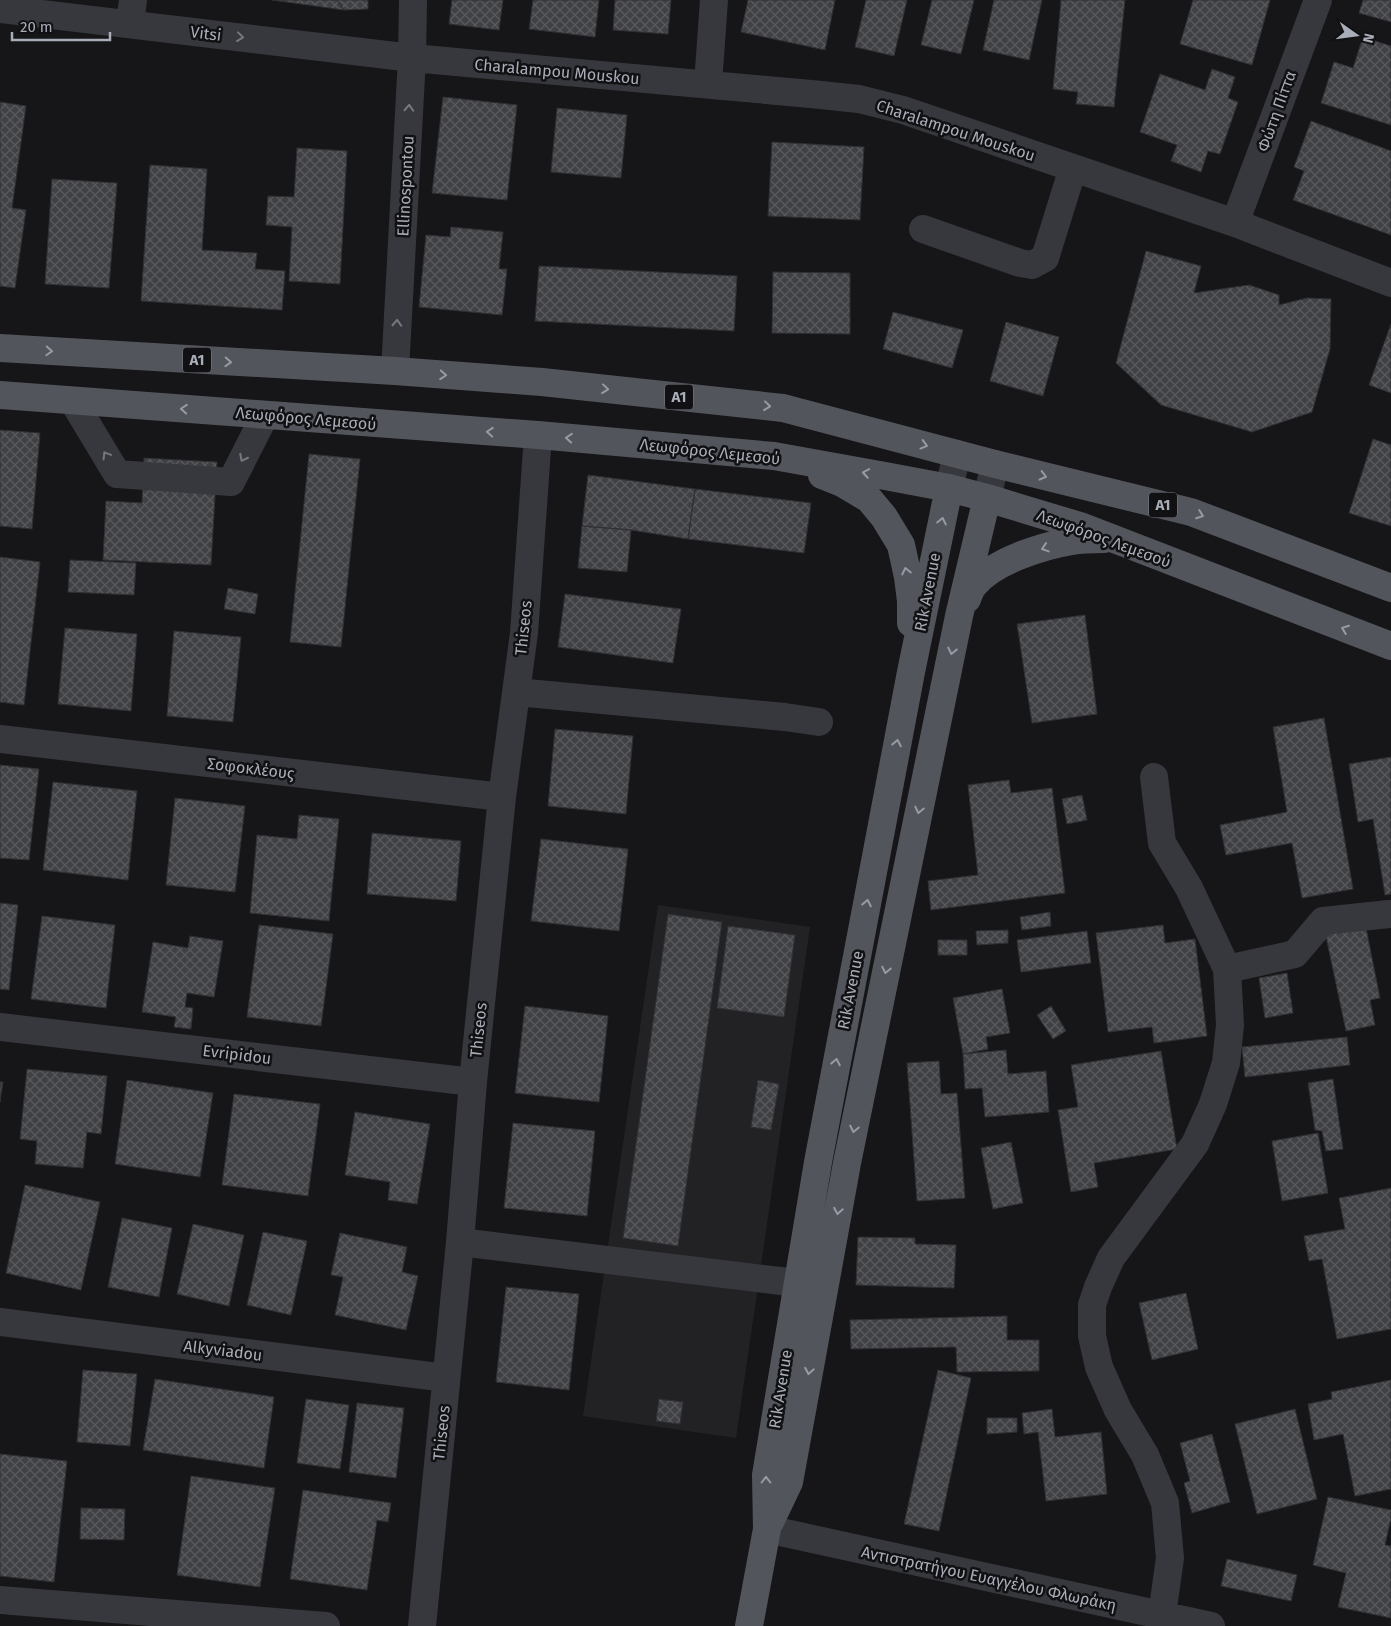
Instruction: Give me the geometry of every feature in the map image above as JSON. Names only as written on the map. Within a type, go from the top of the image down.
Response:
[{"type":"main road","name":"A1","points":[[0,348],[395,371],[542,382],[783,408],[995,464],[1191,512],[1391,588]]},
{"type":"main road","name":"Λεωφόρος Λεμεσού","points":[[0,395],[538,435],[774,456],[949,488],[1083,527],[1391,646]]},
{"type":"main road","points":[[774,456],[842,483],[869,499],[884,516],[901,545],[908,577],[911,601],[911,672]]},
{"type":"main road","name":"Rik Avenue","points":[[749,1626],[767,1529],[766,1474],[818,1162],[911,672],[949,488]]},
{"type":"main road","name":"Rik Avenue","points":[[767,1529],[789,1482],[846,1163],[959,616],[987,498]]},
{"type":"main road","points":[[959,616],[973,586],[991,570],[1051,546],[1074,540],[1110,538]]},
{"type":"street","name":"Ellinospontou","points":[[395,371],[412,58],[413,0]]},
{"type":"street","points":[[708,84],[714,0]]},
{"type":"street","name":"Φώτη Πίττα","points":[[1235,223],[1318,0]]},
{"type":"street","name":"Vitsi","points":[[0,8],[131,12],[412,58]]},
{"type":"street","name":"Charalampou Mouskou","points":[[412,58],[858,99],[903,110],[1235,223],[1391,283]]},
{"type":"street","points":[[923,229],[1032,265],[1045,258],[1073,168]]},
{"type":"street","points":[[73,401],[117,474],[212,481],[231,482],[265,415]]},
{"type":"street","name":"Thiseos","points":[[422,1626],[502,797],[524,633],[538,435]]},
{"type":"street","name":"Rik Avenue","points":[[949,488],[957,454]]},
{"type":"street","name":"Rik Avenue","points":[[987,498],[995,464]]},
{"type":"street","points":[[516,692],[785,717],[819,722]]},
{"type":"street","name":"Σοφοκλέους","points":[[0,739],[502,797]]},
{"type":"street","points":[[1154,778],[1162,843],[1188,888],[1227,969],[1230,1025],[1226,1063],[1213,1104],[1195,1144],[1111,1258],[1092,1305],[1092,1336],[1100,1368],[1118,1410],[1145,1455],[1165,1503],[1170,1558],[1162,1615]]},
{"type":"street","points":[[1227,969],[1296,954],[1324,921],[1389,914]]},
{"type":"street","name":"Evripidou","points":[[0,1027],[473,1082]]},
{"type":"street","points":[[460,1242],[797,1283]]},
{"type":"street","name":"Alkyviadou","points":[[0,1322],[446,1378]]},
{"type":"street","name":"Αντιστρατήγου Ευαγγέλου Φλωράκη","points":[[767,1529],[1211,1626]]},
{"type":"street","points":[[0,1600],[326,1626]]},
{"type":"shaded area","points":[[658,905],[810,927],[736,1438],[583,1416]]},
{"type":"building","points":[[272,0],[337,0],[344,10]]},
{"type":"building","points":[[337,0],[368,0],[368,9],[344,10]]},
{"type":"building","points":[[452,0],[503,0],[499,30],[449,24]]},
{"type":"building","points":[[533,0],[599,0],[595,37],[529,29]]},
{"type":"building","points":[[615,0],[671,0],[668,34],[613,30]]},
{"type":"building","points":[[748,0],[835,0],[825,50],[741,32]]},
{"type":"building","points":[[866,0],[907,0],[894,56],[855,47]]},
{"type":"building","points":[[932,0],[974,0],[961,54],[921,45]]},
{"type":"building","points":[[994,0],[1042,0],[1029,60],[983,50]]},
{"type":"building","points":[[1061,0],[1125,0],[1114,107],[1076,104],[1078,92],[1053,89]]},
{"type":"building","points":[[1193,0],[1270,0],[1252,65],[1180,44]]},
{"type":"building","points":[[1363,0],[1391,0],[1391,22],[1359,13]]},
{"type":"building","points":[[1363,37],[1391,46],[1391,125],[1321,103],[1334,62],[1353,68]]},
{"type":"building","points":[[1212,69],[1235,77],[1228,98],[1238,102],[1220,154],[1208,151],[1201,172],[1171,161],[1177,145],[1140,132],[1160,74],[1205,90]]},
{"type":"building","points":[[443,97],[517,105],[507,200],[432,193]]},
{"type":"building","points":[[0,102],[26,106],[12,208],[26,210],[15,288],[0,286]]},
{"type":"building","points":[[557,108],[627,115],[621,178],[551,172]]},
{"type":"building","points":[[1311,121],[1391,151],[1391,235],[1293,200],[1304,171],[1294,167]]},
{"type":"building","points":[[772,142],[864,147],[860,220],[768,216]]},
{"type":"building","points":[[297,148],[347,151],[340,284],[289,281],[292,227],[266,225],[268,196],[294,197]]},
{"type":"building","points":[[150,165],[207,169],[202,250],[257,253],[255,269],[285,271],[282,310],[141,301]]},
{"type":"building","points":[[52,179],[117,183],[109,288],[45,284]]},
{"type":"building","points":[[451,227],[503,232],[499,269],[507,269],[502,315],[419,307],[426,235],[450,237]]},
{"type":"building","points":[[1146,251],[1201,266],[1194,293],[1249,285],[1279,295],[1279,305],[1307,298],[1331,299],[1330,349],[1312,412],[1252,432],[1161,405],[1116,363]]},
{"type":"building","points":[[539,266],[737,276],[734,331],[535,321]]},
{"type":"building","points":[[773,272],[850,273],[850,334],[772,333]]},
{"type":"building","points":[[893,312],[963,330],[952,368],[883,349]]},
{"type":"building","points":[[1006,322],[1059,337],[1043,396],[990,381]]},
{"type":"building","points":[[1391,324],[1391,393],[1369,385]]},
{"type":"building","points":[[0,430],[40,433],[32,529],[0,526]]},
{"type":"building","points":[[1373,439],[1391,445],[1391,526],[1349,513]]},
{"type":"building","points":[[309,454],[360,459],[341,647],[290,642]]},
{"type":"building","points":[[144,458],[217,462],[211,565],[103,560],[106,501],[142,503]]},
{"type":"building","points":[[588,475],[695,489],[688,539],[631,530],[582,526]]},
{"type":"building","points":[[695,489],[811,503],[804,553],[688,539]]},
{"type":"building","points":[[582,526],[631,530],[627,572],[578,568]]},
{"type":"building","points":[[0,557],[40,562],[24,705],[0,702]]},
{"type":"building","points":[[70,560],[136,563],[134,595],[68,592]]},
{"type":"building","points":[[228,588],[258,594],[255,614],[224,609]]},
{"type":"building","points":[[565,594],[681,609],[673,663],[558,647]]},
{"type":"building","points":[[1085,615],[1097,714],[1032,723],[1017,624]]},
{"type":"building","points":[[65,628],[137,634],[131,711],[58,704]]},
{"type":"building","points":[[174,631],[241,637],[233,722],[167,716]]},
{"type":"building","points":[[1324,718],[1353,889],[1302,898],[1292,843],[1226,855],[1220,825],[1287,812],[1273,727]]},
{"type":"building","points":[[555,729],[633,736],[626,814],[548,806]]},
{"type":"building","points":[[1391,757],[1391,894],[1385,895],[1373,819],[1358,822],[1349,764]]},
{"type":"building","points":[[0,765],[39,769],[29,860],[0,858]]},
{"type":"building","points":[[1009,780],[1011,793],[1052,788],[1065,893],[931,910],[928,881],[978,875],[968,785]]},
{"type":"building","points":[[53,782],[137,791],[128,880],[43,870]]},
{"type":"building","points":[[1082,795],[1087,820],[1067,824],[1062,799]]},
{"type":"building","points":[[175,798],[245,806],[235,892],[166,885]]},
{"type":"building","points":[[299,815],[339,819],[329,921],[250,913],[257,835],[297,839]]},
{"type":"building","points":[[372,833],[461,841],[456,901],[367,894]]},
{"type":"building","points":[[541,839],[628,849],[619,931],[531,921]]},
{"type":"building","points":[[0,903],[18,905],[9,990],[0,989]]},
{"type":"building","points":[[1050,912],[1051,926],[1022,930],[1020,917]]},
{"type":"building","points":[[668,914],[722,922],[678,1246],[623,1238]]},
{"type":"building","points":[[42,916],[115,925],[106,1008],[31,999]]},
{"type":"building","points":[[1365,923],[1380,998],[1370,1000],[1375,1025],[1346,1031],[1325,932]]},
{"type":"building","points":[[259,925],[333,934],[321,1026],[247,1017]]},
{"type":"building","points":[[1163,925],[1165,943],[1195,939],[1207,1036],[1154,1043],[1152,1027],[1108,1032],[1096,933]]},
{"type":"building","points":[[728,926],[795,935],[784,1017],[717,1008]]},
{"type":"building","points":[[1008,930],[1008,943],[977,945],[976,931]]},
{"type":"building","points":[[1087,931],[1091,963],[1021,972],[1017,940]]},
{"type":"building","points":[[190,936],[223,941],[214,997],[187,993],[185,1007],[193,1008],[191,1029],[174,1027],[176,1017],[142,1012],[153,942],[188,948]]},
{"type":"building","points":[[938,940],[967,940],[967,955],[938,955]]},
{"type":"building","points":[[1287,973],[1293,1013],[1265,1018],[1259,978]]},
{"type":"building","points":[[1002,989],[1010,1033],[986,1037],[988,1049],[963,1054],[953,998]]},
{"type":"building","points":[[525,1006],[608,1016],[599,1102],[515,1093]]},
{"type":"building","points":[[1051,1006],[1066,1031],[1053,1039],[1037,1015]]},
{"type":"building","points":[[1347,1037],[1350,1065],[1245,1077],[1242,1047]]},
{"type":"building","points":[[1006,1050],[1008,1074],[1046,1071],[1049,1112],[985,1117],[982,1088],[965,1089],[963,1054]]},
{"type":"building","points":[[1161,1051],[1177,1149],[1094,1163],[1098,1187],[1071,1192],[1058,1110],[1078,1107],[1071,1065]]},
{"type":"building","points":[[939,1061],[941,1094],[957,1093],[965,1198],[917,1201],[907,1063]]},
{"type":"building","points":[[27,1069],[107,1076],[101,1134],[87,1132],[83,1168],[35,1164],[37,1141],[20,1139]]},
{"type":"building","points":[[1333,1079],[1343,1149],[1326,1151],[1322,1131],[1315,1130],[1308,1083]]},
{"type":"building","points":[[127,1080],[213,1093],[200,1177],[115,1164]]},
{"type":"building","points":[[758,1080],[779,1084],[771,1130],[751,1127]]},
{"type":"building","points":[[0,1082],[3,1082],[0,1102]]},
{"type":"building","points":[[234,1094],[320,1104],[308,1196],[222,1185]]},
{"type":"building","points":[[355,1112],[430,1124],[417,1204],[388,1200],[390,1182],[345,1175]]},
{"type":"building","points":[[513,1123],[595,1131],[587,1216],[504,1208]]},
{"type":"building","points":[[1318,1133],[1328,1193],[1282,1201],[1272,1141]]},
{"type":"building","points":[[1011,1142],[1023,1203],[993,1209],[981,1148]]},
{"type":"building","points":[[25,1185],[100,1202],[81,1290],[6,1273]]},
{"type":"building","points":[[1391,1188],[1391,1329],[1337,1339],[1322,1259],[1309,1261],[1304,1236],[1345,1229],[1339,1198]]},
{"type":"building","points":[[122,1218],[172,1228],[159,1297],[108,1287]]},
{"type":"building","points":[[193,1224],[244,1235],[229,1306],[177,1294]]},
{"type":"building","points":[[263,1232],[307,1241],[291,1315],[247,1305]]},
{"type":"building","points":[[340,1233],[407,1247],[402,1272],[418,1276],[406,1330],[335,1315],[343,1277],[331,1275]]},
{"type":"building","points":[[858,1237],[915,1238],[915,1244],[956,1245],[954,1288],[856,1285]]},
{"type":"building","points":[[506,1287],[579,1294],[569,1390],[496,1382]]},
{"type":"building","points":[[1186,1293],[1198,1349],[1152,1360],[1139,1303]]},
{"type":"building","points":[[1007,1316],[1007,1340],[1039,1340],[1039,1371],[957,1372],[956,1347],[851,1349],[850,1320]]},
{"type":"building","points":[[83,1370],[137,1374],[130,1446],[77,1442]]},
{"type":"building","points":[[938,1370],[971,1378],[939,1531],[904,1524]]},
{"type":"building","points":[[155,1379],[274,1397],[264,1468],[143,1450]]},
{"type":"building","points":[[1391,1380],[1391,1489],[1355,1496],[1343,1434],[1314,1440],[1308,1404],[1332,1399],[1331,1392]]},
{"type":"building","points":[[306,1399],[349,1405],[340,1469],[297,1463]]},
{"type":"building","points":[[659,1399],[683,1402],[680,1424],[656,1421]]},
{"type":"building","points":[[357,1403],[404,1408],[396,1478],[349,1472]]},
{"type":"building","points":[[1052,1409],[1055,1437],[1101,1432],[1107,1494],[1046,1501],[1038,1432],[1024,1434],[1022,1413]]},
{"type":"building","points":[[1295,1409],[1317,1499],[1257,1514],[1235,1424]]},
{"type":"building","points":[[987,1418],[1017,1418],[1017,1432],[987,1434]]},
{"type":"building","points":[[1212,1434],[1230,1502],[1192,1513],[1184,1483],[1190,1481],[1180,1443]]},
{"type":"building","points":[[0,1454],[67,1461],[54,1582],[0,1576]]},
{"type":"building","points":[[191,1476],[275,1488],[260,1587],[177,1575]]},
{"type":"building","points":[[303,1490],[391,1503],[388,1522],[377,1520],[367,1590],[290,1579]]},
{"type":"building","points":[[1328,1497],[1391,1510],[1385,1545],[1391,1546],[1391,1618],[1338,1607],[1346,1573],[1313,1565]]},
{"type":"building","points":[[81,1508],[125,1509],[124,1540],[80,1539]]},
{"type":"building","points":[[1227,1559],[1297,1575],[1291,1601],[1221,1586]]}]
